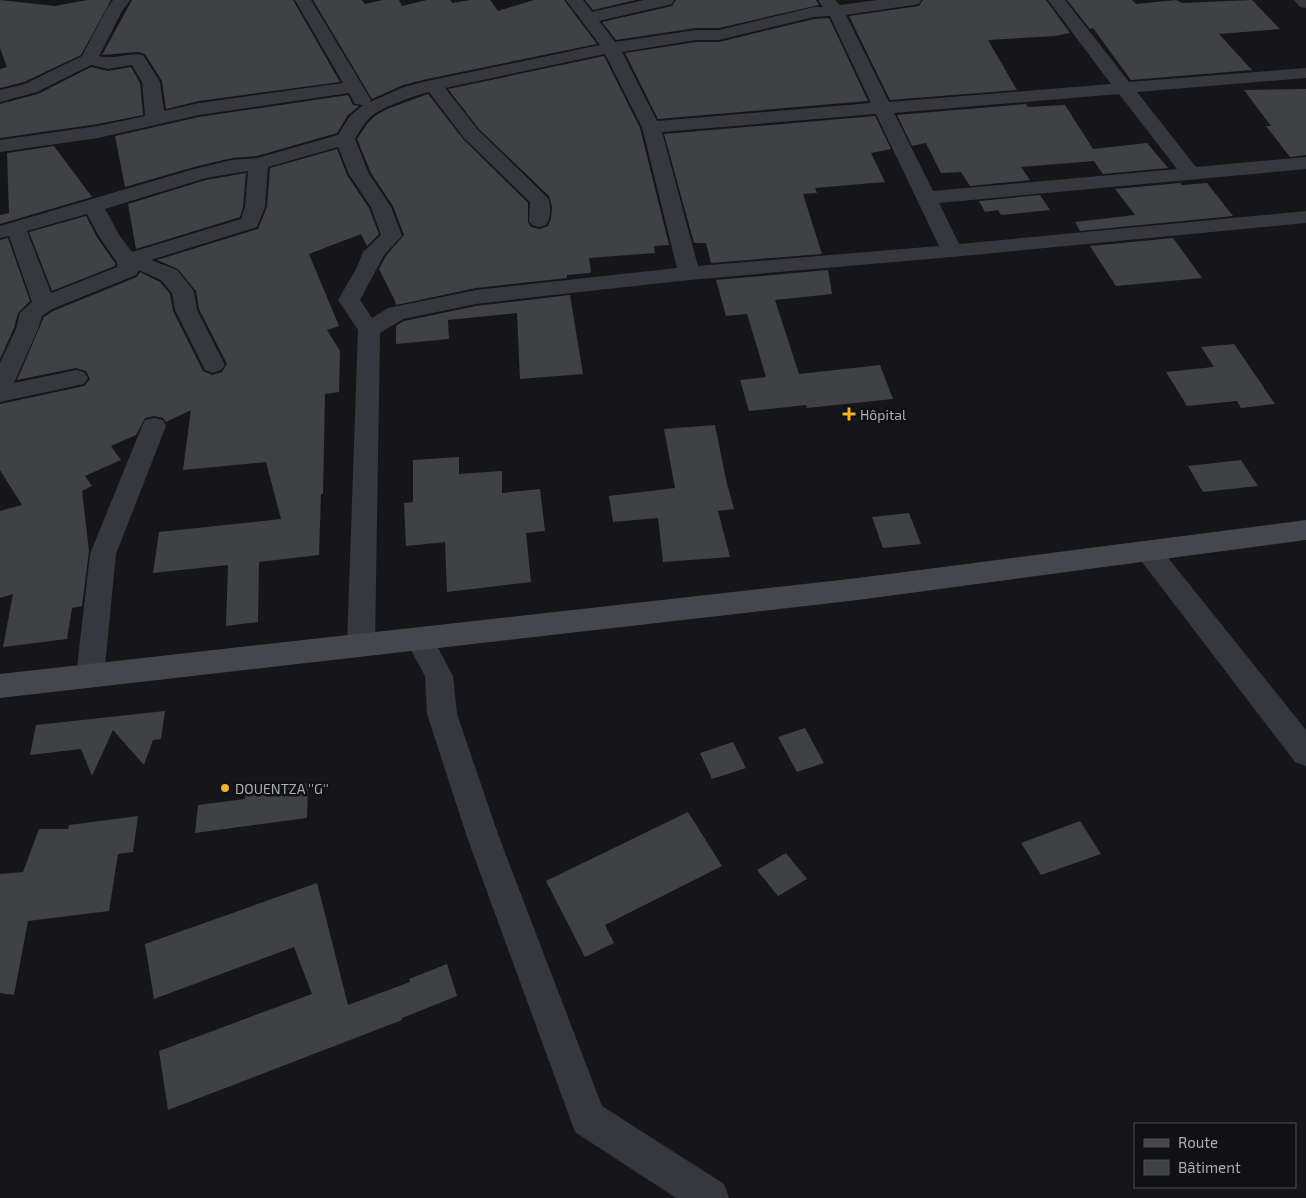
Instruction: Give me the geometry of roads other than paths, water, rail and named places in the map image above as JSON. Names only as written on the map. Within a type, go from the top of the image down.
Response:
[{"type":"main road","points":[[2,691],[90,676],[858,589],[1306,530]]},
{"type":"street","points":[[0,96],[31,88],[89,59],[114,10],[122,0]]},
{"type":"street","points":[[303,0],[368,110]]},
{"type":"street","points":[[574,0],[611,48],[651,127],[689,273]]},
{"type":"street","points":[[589,18],[666,0]]},
{"type":"street","points":[[44,304],[8,230],[201,173],[232,166],[258,164],[345,139],[358,120],[368,110],[410,91],[433,85],[611,48],[696,36],[719,35],[814,12],[831,6],[913,0]]},
{"type":"street","points":[[1056,0],[1190,173]]},
{"type":"street","points":[[1302,0],[1306,3]]},
{"type":"street","points":[[831,6],[883,108],[952,252]]},
{"type":"street","points":[[89,59],[108,64],[137,59],[152,82],[155,118]]},
{"type":"street","points":[[651,127],[1306,73]]},
{"type":"street","points":[[433,85],[471,134],[540,201],[539,221]]},
{"type":"street","points":[[0,146],[98,132],[199,109],[354,87]]},
{"type":"street","points":[[345,139],[359,174],[381,207],[392,236],[374,252],[368,267],[349,300],[369,330],[361,645]]},
{"type":"street","points":[[926,198],[1306,163]]},
{"type":"street","points":[[128,261],[250,223],[255,207],[258,164]]},
{"type":"street","points":[[93,206],[110,238],[128,261],[148,266],[169,275],[183,292],[186,310],[213,365]]},
{"type":"street","points":[[369,330],[396,313],[476,297],[689,273],[952,252],[1306,217]]},
{"type":"street","points":[[0,386],[8,377],[14,355],[29,326],[31,313],[44,304],[128,270],[128,261]]},
{"type":"street","points":[[0,394],[76,378]]},
{"type":"street","points":[[90,676],[103,554],[154,426]]},
{"type":"street","points":[[1148,551],[1306,753]]},
{"type":"street","points":[[419,639],[439,676],[442,714],[483,837],[588,1119],[710,1198]]},
{"type":"place","name":"Hôpital","points":[[849,414]]},
{"type":"place","name":"DOUENTZA ''G''","points":[[225,788]]}]
